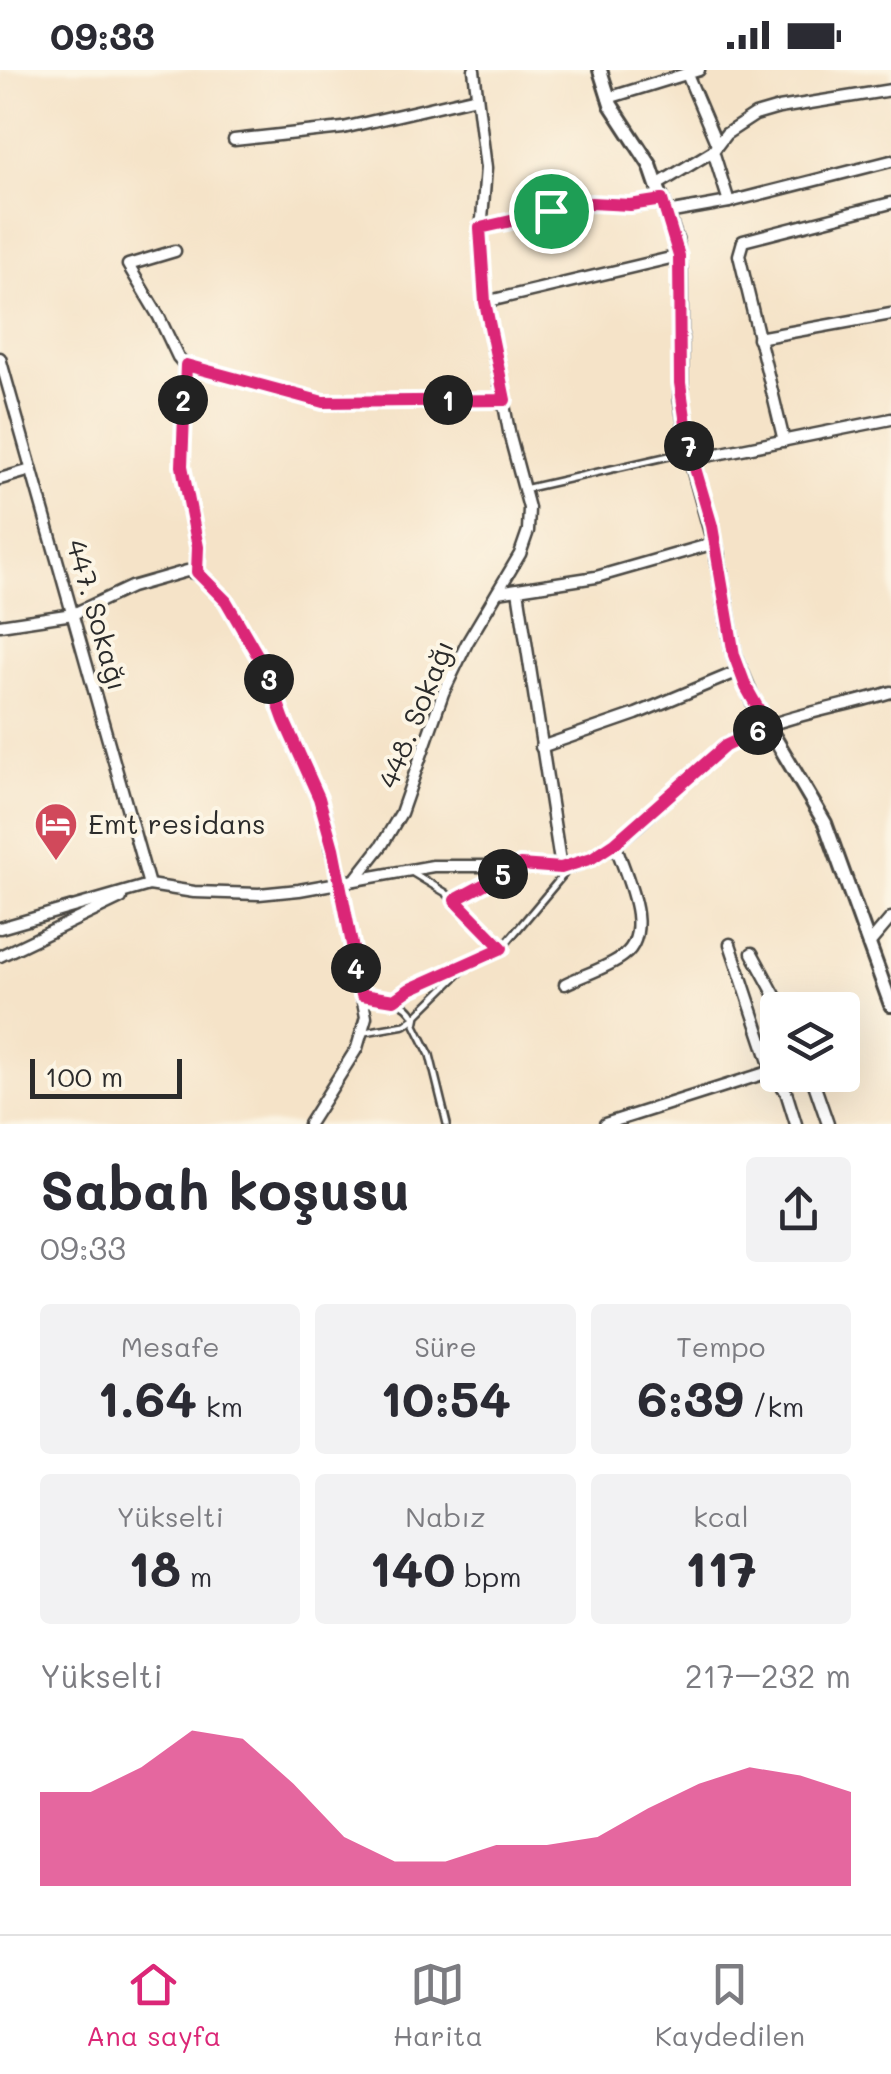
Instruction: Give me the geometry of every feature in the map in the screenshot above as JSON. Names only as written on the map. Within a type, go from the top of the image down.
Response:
[{"type":"street","points":[[474,70],[486,168],[480,228],[485,302],[510,437],[524,489]]},
{"type":"street","points":[[600,70],[608,98],[650,165],[679,256],[680,383],[691,455],[715,544],[726,626],[739,671],[825,824],[891,1005]]},
{"type":"street","points":[[608,98],[664,76],[693,72],[729,202]]},
{"type":"street","points":[[657,185],[715,148],[734,127],[767,111],[891,90]]},
{"type":"street","points":[[234,140],[377,122],[478,97]]},
{"type":"street","points":[[480,228],[581,205],[729,202],[891,161]]},
{"type":"street","points":[[784,441],[738,255],[743,241],[891,203]]},
{"type":"street","points":[[175,250],[128,265],[178,358],[186,365],[323,402],[505,400]]},
{"type":"street","points":[[485,302],[679,256]]},
{"type":"street","points":[[758,338],[891,314]]},
{"type":"street","name":"447. Sokağı","points":[[0,358],[148,885]]},
{"type":"street","points":[[186,365],[182,466],[198,547],[197,572]]},
{"type":"street","points":[[691,455],[891,420]]},
{"type":"street","points":[[0,478],[31,470]]},
{"type":"street","name":"448. Sokağı","points":[[357,878],[401,813],[443,693],[523,546],[529,508],[524,489]]},
{"type":"street","points":[[498,592],[626,570],[715,544]]},
{"type":"street","points":[[0,625],[73,614],[142,584],[187,571],[197,572],[226,601],[266,670],[324,814],[366,1017],[365,1032],[309,1124]]},
{"type":"street","points":[[518,590],[562,871]]},
{"type":"street","points":[[541,747],[636,714],[739,671]]},
{"type":"street","points":[[0,928],[148,885],[238,894],[280,892],[404,870],[458,865],[520,865],[562,871],[615,843],[725,746],[768,726],[891,692]]},
{"type":"street","points":[[565,984],[622,957],[634,942],[638,918],[615,843]]},
{"type":"street","points":[[0,956],[148,885]]},
{"type":"street","points":[[868,945],[891,918]]},
{"type":"street","points":[[730,944],[760,1035]]},
{"type":"street","points":[[752,953],[773,992]]},
{"type":"street","points":[[605,1124],[760,1075]]},
{"type":"street","points":[[786,1092],[796,1124]]},
{"type":"street","points":[[816,1092],[828,1124]]},
{"type":"lane","points":[[524,489],[691,455]]},
{"type":"lane","points":[[455,900],[520,865]]},
{"type":"lane","points":[[404,870],[455,900],[502,948]]},
{"type":"lane","points":[[365,1032],[405,1025],[476,957],[502,948],[562,871]]},
{"type":"lane","points":[[394,1000],[468,964]]},
{"type":"lane","points":[[362,995],[394,1000],[411,1009],[430,1055],[447,1124]]},
{"type":"place","name":"Emt residans","points":[[56,862]]},
{"type":"route","points":[[662,200],[679,256],[680,383],[690,451],[712,526],[726,626],[734,655],[768,726],[725,746],[615,843],[592,858],[561,868],[520,865],[455,900],[502,948],[476,957],[394,1000],[362,995],[330,830],[319,798],[266,670],[226,601],[197,572],[198,547],[182,466],[186,437],[182,386],[186,365],[323,402],[505,400],[485,302],[480,228],[551,211],[598,202],[630,205],[662,200]]}]
